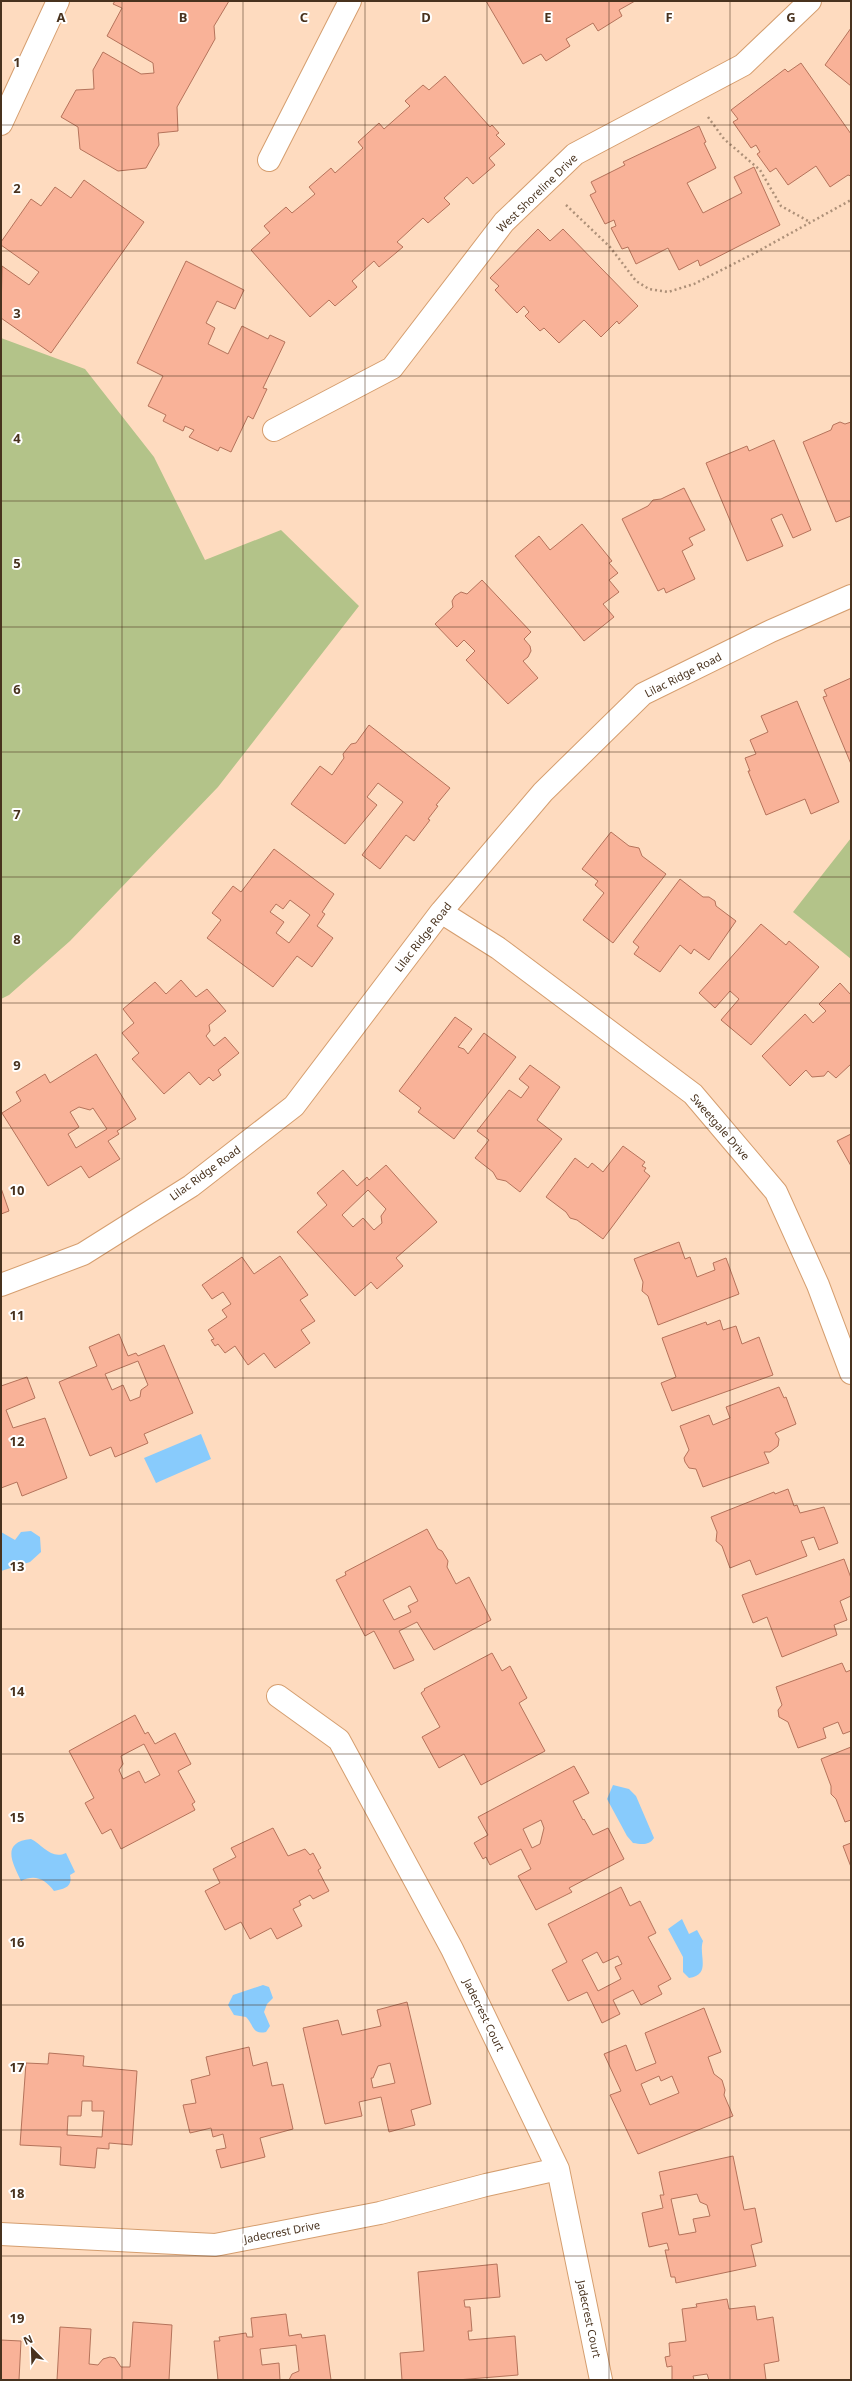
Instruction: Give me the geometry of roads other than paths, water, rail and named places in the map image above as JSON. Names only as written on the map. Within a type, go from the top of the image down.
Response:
[{"type":"street","points":[[1,124],[58,1]]},
{"type":"street","points":[[269,160],[350,1]]},
{"type":"street","name":"West Shoreline Drive","points":[[274,430],[392,368],[504,222],[574,154],[743,65],[810,1]]},
{"type":"street","name":"Lilac Ridge Road","points":[[1,1285],[83,1254],[191,1186],[294,1106],[441,912],[543,792],[643,694],[771,631],[851,596]]},
{"type":"street","name":"Sweetgale Drive","points":[[441,912],[498,948],[693,1094],[776,1192],[818,1285],[851,1373]]},
{"type":"street","name":"Jadecrest Court","points":[[278,1696],[338,1740],[452,1949],[558,2169],[601,2380]]},
{"type":"street","name":"Jadecrest Drive","points":[[1,2234],[215,2245],[380,2213],[486,2185],[558,2169]]},
{"type":"water","points":[[201,1434],[211,1459],[156,1483],[144,1458]]},
{"type":"water","points":[[31,1531],[40,1537],[41,1552],[30,1562],[1,1571],[1,1532],[15,1540],[21,1532]]},
{"type":"water","points":[[613,1785],[629,1789],[636,1796],[654,1838],[652,1841],[645,1844],[633,1843],[627,1836],[607,1799]]},
{"type":"water","points":[[31,1839],[47,1851],[56,1855],[66,1853],[75,1872],[70,1875],[71,1879],[67,1887],[54,1891],[47,1883],[39,1879],[31,1878],[21,1881],[12,1861],[12,1849],[15,1844]]},
{"type":"water","points":[[682,1919],[689,1934],[697,1930],[703,1941],[702,1968],[700,1973],[689,1978],[683,1972],[683,1957],[668,1929]]},
{"type":"water","points":[[263,1985],[269,1987],[273,1998],[267,2004],[264,2012],[270,2026],[266,2032],[261,2033],[254,2029],[246,2017],[234,2015],[228,2005],[233,1995]]}]
